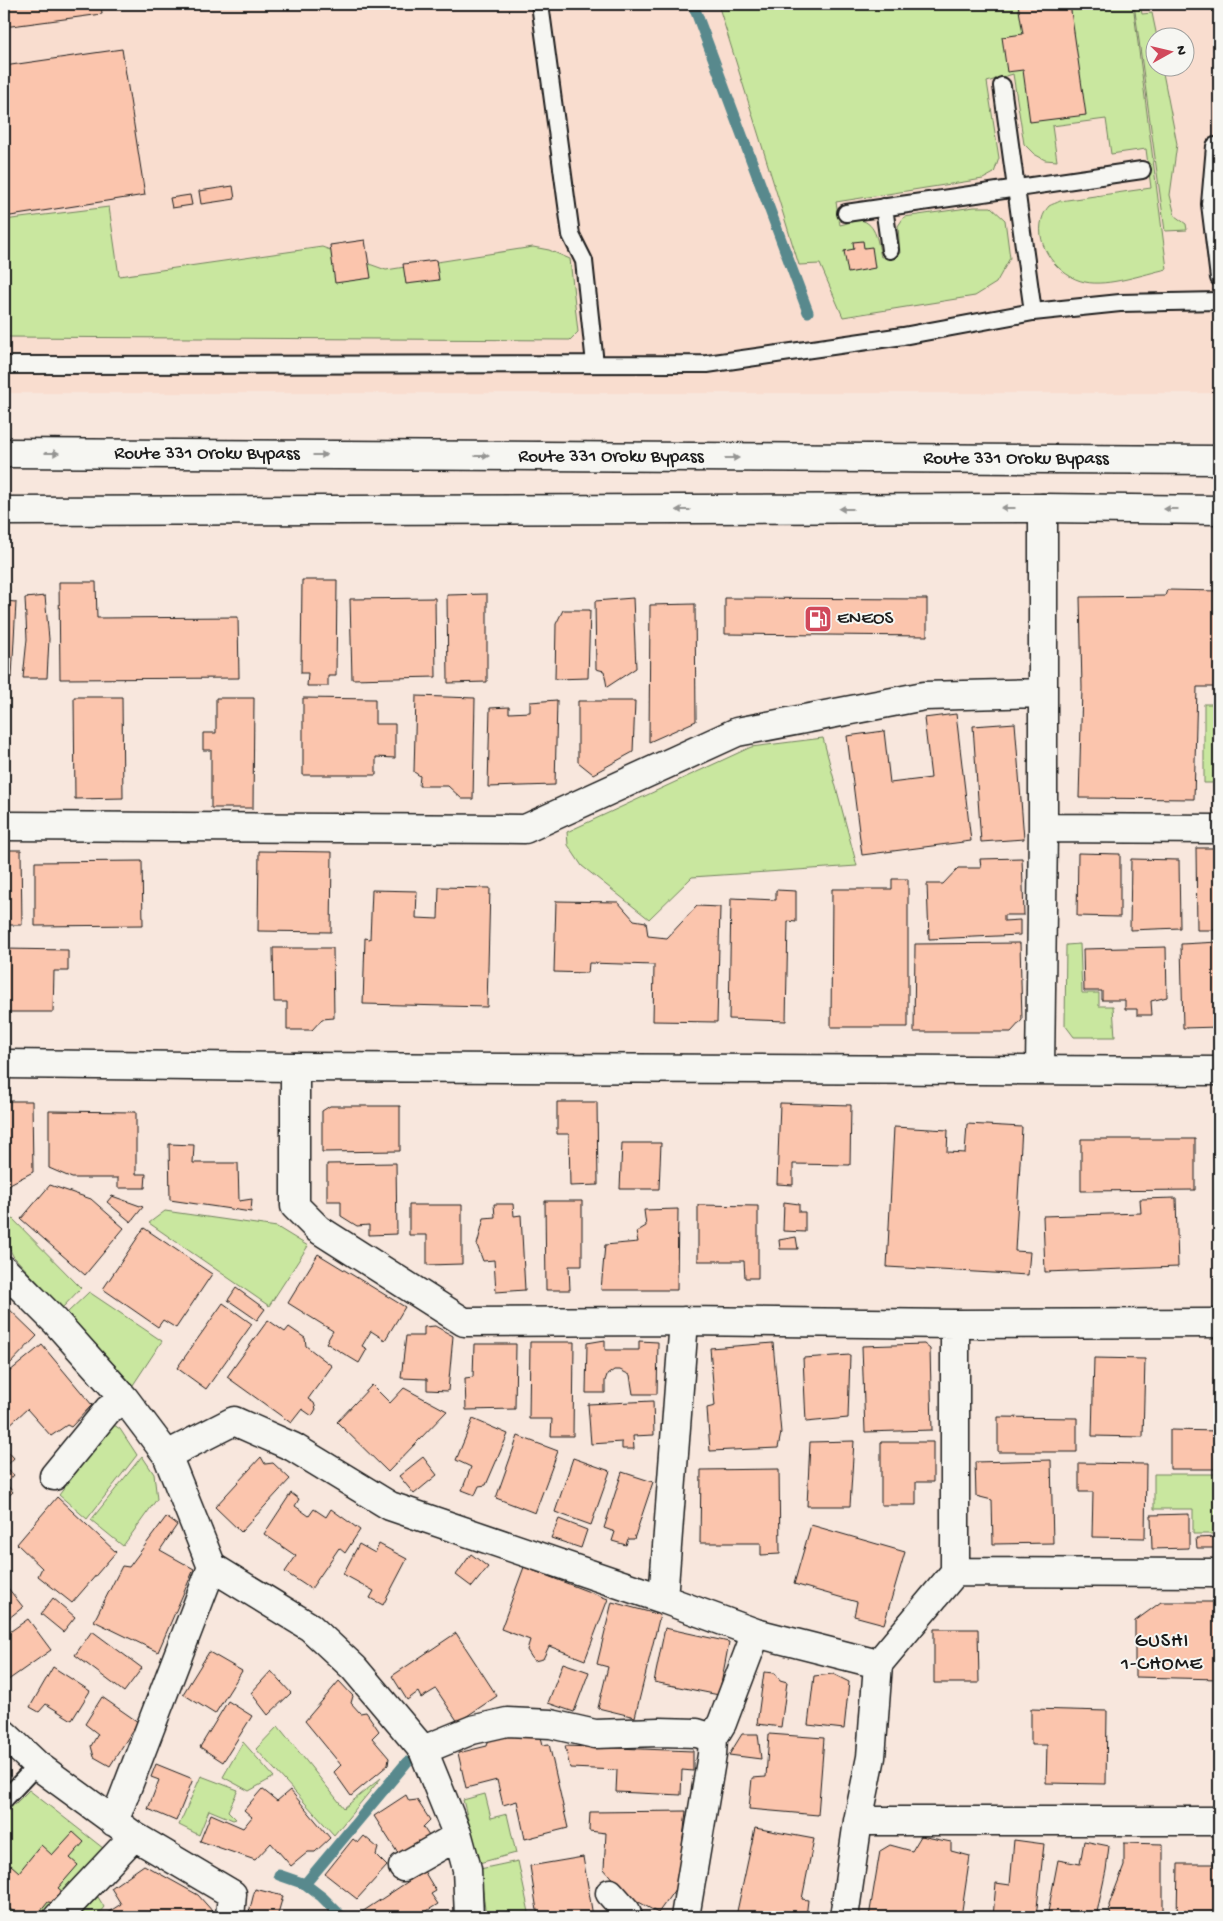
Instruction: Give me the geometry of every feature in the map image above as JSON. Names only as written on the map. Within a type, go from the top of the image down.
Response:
[{"type":"main road","name":"Route 331 Oroku Bypass","points":[[4,453],[1219,460]]},
{"type":"main road","points":[[4,511],[1043,508],[1219,510]]},
{"type":"main road","points":[[1040,1070],[1043,828],[1043,508]]},
{"type":"main road","points":[[4,826],[525,829],[737,732],[924,696],[1042,694]]},
{"type":"main road","points":[[1043,828],[1219,829]]},
{"type":"main road","points":[[4,1064],[1219,1071]]},
{"type":"main road","points":[[296,1067],[295,1206],[318,1229],[464,1322],[1219,1323]]},
{"type":"main road","points":[[4,1270],[55,1321],[124,1398],[167,1455],[212,1567],[310,1627],[354,1668],[422,1750],[458,1836],[467,1869],[470,1917]]},
{"type":"main road","points":[[663,1599],[684,1321]]},
{"type":"main road","points":[[844,1917],[858,1821],[872,1757],[878,1664],[955,1572],[955,1324]]},
{"type":"main road","points":[[54,1476],[108,1410],[124,1398]]},
{"type":"main road","points":[[167,1455],[234,1421],[293,1447],[390,1506],[756,1632],[878,1664]]},
{"type":"main road","points":[[58,1917],[124,1829],[212,1567]]},
{"type":"main road","points":[[955,1572],[1219,1573]]},
{"type":"main road","points":[[685,1917],[712,1755],[712,1738],[722,1723],[756,1632]]},
{"type":"main road","points":[[422,1750],[472,1730],[507,1722],[551,1724],[582,1733],[697,1733],[712,1738]]},
{"type":"main road","points":[[4,1734],[36,1765],[124,1829],[232,1894],[230,1917]]},
{"type":"main road","points":[[858,1821],[1219,1821]]},
{"type":"main road","points":[[403,1867],[458,1836]]},
{"type":"main road","points":[[610,1893],[626,1911],[628,1917]]},
{"type":"lane","points":[[540,4],[571,235],[584,261],[595,364]]},
{"type":"lane","points":[[1002,86],[1033,312]]},
{"type":"lane","points":[[1215,146],[1210,204],[1219,278]]},
{"type":"lane","points":[[846,213],[1142,170]]},
{"type":"lane","points":[[884,207],[890,250]]},
{"type":"lane","points":[[4,365],[707,364],[903,336],[1033,312],[1120,303],[1219,301]]},
{"type":"lane","points":[[4,1800],[36,1765]]},
{"type":"shaded area","points":[[4,4],[1219,4],[1219,393],[4,393]]},
{"type":"green space","points":[[718,4],[1133,4],[1167,269],[1137,277],[1094,283],[1075,279],[1066,274],[1051,259],[1045,249],[1040,229],[1042,217],[1048,207],[1060,201],[1151,188],[1146,149],[1111,154],[1106,119],[1052,126],[1057,161],[1045,160],[1034,154],[1024,144],[1013,74],[987,82],[999,158],[994,173],[983,179],[836,202],[840,225],[860,220],[870,225],[876,235],[881,257],[900,254],[898,226],[904,217],[974,207],[991,207],[1005,220],[1010,258],[996,283],[975,296],[843,317],[820,264],[799,265]]},
{"type":"green space","points":[[1134,4],[1140,4],[1142,14],[1152,13],[1155,28],[1146,28],[1146,78],[1164,78],[1177,144],[1170,195],[1175,216],[1186,224],[1187,230],[1165,231]]},
{"type":"green space","points":[[109,207],[119,276],[322,247],[386,270],[533,247],[549,250],[570,259],[578,332],[570,340],[4,337],[4,220]]},
{"type":"green space","points":[[1204,704],[1219,704],[1219,783],[1204,783]]},
{"type":"green space","points":[[823,738],[857,866],[692,877],[649,919],[582,866],[568,845],[567,832],[751,747]]},
{"type":"green space","points":[[1080,944],[1082,993],[1099,993],[1099,1006],[1113,1006],[1115,1037],[1074,1037],[1065,1025],[1066,945]]},
{"type":"green space","points":[[4,1210],[81,1288],[62,1308],[13,1256],[4,1237]]},
{"type":"green space","points":[[165,1211],[277,1227],[308,1246],[269,1306],[149,1223]]},
{"type":"green space","points":[[89,1292],[162,1341],[133,1385],[67,1313]]},
{"type":"green space","points":[[114,1425],[120,1429],[137,1455],[87,1519],[59,1495]]},
{"type":"green space","points":[[142,1456],[154,1474],[157,1499],[123,1546],[91,1520]]},
{"type":"green space","points":[[1154,1474],[1219,1474],[1219,1534],[1193,1534],[1193,1509],[1154,1509]]},
{"type":"green space","points":[[278,1726],[344,1808],[381,1778],[334,1835],[256,1749]]},
{"type":"green space","points":[[243,1742],[274,1777],[249,1791],[223,1777]]},
{"type":"green space","points":[[201,1776],[238,1790],[228,1811],[236,1819],[233,1820],[209,1810],[199,1835],[179,1825]]},
{"type":"green space","points":[[29,1790],[108,1852],[40,1917],[4,1917],[4,1815]]},
{"type":"green space","points":[[485,1794],[491,1818],[507,1814],[516,1853],[479,1863],[463,1800]]},
{"type":"green space","points":[[518,1861],[530,1917],[486,1917],[480,1869]]},
{"type":"green space","points":[[98,1897],[104,1907],[96,1917],[78,1917]]},
{"type":"building","points":[[4,4],[101,4],[102,14],[4,27]]},
{"type":"building","points":[[1018,4],[1070,4],[1086,115],[1030,122],[1023,70],[1007,72],[1002,37],[1023,34]]},
{"type":"building","points":[[122,49],[145,195],[4,217],[4,66]]},
{"type":"building","points":[[233,186],[235,199],[201,204],[199,191]]},
{"type":"building","points":[[190,195],[192,205],[172,208],[170,198]]},
{"type":"building","points":[[365,240],[371,278],[335,283],[330,245]]},
{"type":"building","points":[[863,241],[864,248],[872,247],[875,268],[848,273],[844,251],[854,249],[853,242]]},
{"type":"building","points":[[436,260],[439,280],[406,284],[403,264]]},
{"type":"building","points":[[302,580],[337,580],[336,676],[328,676],[328,686],[307,686],[308,673],[301,673]]},
{"type":"building","points":[[59,582],[96,582],[97,618],[238,617],[239,678],[60,679]]},
{"type":"building","points":[[1167,590],[1219,591],[1219,687],[1197,687],[1194,799],[1079,798],[1082,688],[1080,597],[1165,596]]},
{"type":"building","points":[[487,594],[487,682],[448,683],[447,595]]},
{"type":"building","points":[[45,596],[49,639],[47,678],[23,678],[27,639],[25,598]]},
{"type":"building","points":[[435,598],[436,677],[352,679],[350,599]]},
{"type":"building","points":[[633,598],[636,668],[607,687],[604,671],[596,669],[595,601]]},
{"type":"building","points":[[725,598],[927,599],[927,636],[725,634]]},
{"type":"building","points":[[4,601],[16,602],[12,677],[4,678]]},
{"type":"building","points":[[695,604],[696,721],[649,742],[650,605]]},
{"type":"building","points":[[563,610],[590,610],[588,678],[555,679],[556,624]]},
{"type":"building","points":[[416,696],[475,698],[473,799],[462,799],[448,786],[419,786],[420,776],[414,772]]},
{"type":"building","points":[[74,697],[122,697],[123,798],[75,799]]},
{"type":"building","points":[[216,698],[254,698],[253,808],[211,808],[211,750],[203,750],[203,733],[216,733]]},
{"type":"building","points":[[303,698],[375,699],[375,724],[395,724],[395,758],[376,757],[376,775],[303,775]]},
{"type":"building","points":[[557,700],[555,785],[488,787],[490,708],[509,707],[509,713],[530,712],[530,702]]},
{"type":"building","points":[[578,701],[635,701],[633,752],[593,774],[578,762]]},
{"type":"building","points":[[956,714],[971,841],[862,855],[847,736],[884,731],[890,783],[931,778],[924,718]]},
{"type":"building","points":[[1015,723],[1024,839],[981,842],[973,726]]},
{"type":"building","points":[[1196,848],[1219,848],[1219,930],[1197,930]]},
{"type":"building","points":[[4,850],[21,850],[22,925],[4,925]]},
{"type":"building","points":[[259,851],[332,852],[331,932],[258,931]]},
{"type":"building","points":[[1078,853],[1120,854],[1120,917],[1077,916]]},
{"type":"building","points":[[1022,858],[1024,915],[1004,915],[1004,921],[1020,920],[1020,935],[929,939],[927,884],[943,884],[958,868],[981,868],[980,859]]},
{"type":"building","points":[[1131,859],[1179,860],[1180,928],[1130,930]]},
{"type":"building","points":[[142,861],[143,925],[35,926],[35,862]]},
{"type":"building","points":[[892,879],[908,879],[908,1027],[831,1027],[832,889],[892,889]]},
{"type":"building","points":[[439,887],[490,888],[487,1007],[363,1004],[365,938],[370,939],[372,890],[417,891],[416,918],[438,919]]},
{"type":"building","points":[[776,890],[796,891],[796,922],[788,921],[786,1021],[729,1019],[731,898],[776,900]]},
{"type":"building","points":[[556,901],[618,902],[634,920],[646,922],[648,936],[667,938],[697,906],[720,907],[717,1022],[653,1021],[654,965],[589,963],[588,973],[554,972]]},
{"type":"building","points":[[1219,942],[1219,1027],[1183,1028],[1181,944]]},
{"type":"building","points":[[1020,943],[1022,1020],[1011,1032],[914,1032],[915,944]]},
{"type":"building","points":[[1166,947],[1167,997],[1151,1001],[1152,1015],[1137,1015],[1137,1009],[1125,1009],[1125,1000],[1102,1000],[1102,991],[1084,991],[1083,949]]},
{"type":"building","points":[[273,948],[333,948],[334,1018],[322,1019],[312,1030],[287,1030],[287,1002],[274,1002]]},
{"type":"building","points":[[4,949],[68,950],[68,971],[54,971],[53,1012],[4,1012]]},
{"type":"building","points":[[4,1101],[32,1101],[33,1172],[4,1187]]},
{"type":"building","points":[[557,1102],[597,1102],[598,1185],[570,1186],[569,1134],[557,1134]]},
{"type":"building","points":[[780,1103],[851,1105],[850,1165],[793,1164],[793,1185],[777,1184]]},
{"type":"building","points":[[330,1106],[400,1106],[400,1151],[322,1152],[322,1111]]},
{"type":"building","points":[[49,1111],[136,1112],[136,1174],[146,1174],[145,1188],[118,1188],[118,1178],[72,1178],[49,1168]]},
{"type":"building","points":[[967,1124],[1022,1127],[1015,1251],[1030,1252],[1028,1275],[887,1267],[894,1127],[948,1130],[947,1152],[965,1153]]},
{"type":"building","points":[[1081,1139],[1195,1139],[1195,1190],[1081,1191]]},
{"type":"building","points":[[622,1143],[661,1143],[659,1189],[620,1189]]},
{"type":"building","points":[[169,1144],[194,1145],[193,1163],[238,1163],[239,1201],[252,1199],[251,1212],[170,1200]]},
{"type":"building","points":[[396,1163],[397,1234],[369,1235],[369,1225],[357,1226],[341,1216],[341,1201],[327,1201],[327,1164]]},
{"type":"building","points":[[50,1185],[91,1199],[124,1228],[85,1275],[21,1219]]},
{"type":"building","points":[[112,1196],[143,1207],[131,1222],[107,1202]]},
{"type":"building","points":[[1176,1198],[1178,1267],[1045,1272],[1043,1216],[1141,1213],[1140,1199]]},
{"type":"building","points":[[545,1201],[582,1201],[582,1266],[569,1266],[570,1290],[546,1290]]},
{"type":"building","points":[[784,1202],[799,1204],[799,1212],[805,1212],[805,1232],[783,1231]]},
{"type":"building","points":[[494,1204],[513,1204],[514,1216],[521,1215],[525,1290],[496,1292],[494,1260],[483,1261],[477,1245],[484,1218],[495,1217]]},
{"type":"building","points":[[409,1205],[462,1205],[462,1264],[427,1265],[427,1235],[409,1235]]},
{"type":"building","points":[[698,1205],[758,1206],[758,1278],[745,1278],[744,1261],[698,1261]]},
{"type":"building","points":[[678,1209],[677,1290],[601,1290],[605,1245],[638,1242],[636,1232],[646,1226],[644,1210]]},
{"type":"building","points":[[144,1228],[212,1274],[176,1328],[163,1320],[158,1327],[103,1289]]},
{"type":"building","points":[[796,1237],[798,1249],[780,1249],[779,1240]]},
{"type":"building","points":[[318,1254],[405,1307],[385,1340],[371,1331],[362,1346],[367,1349],[359,1363],[326,1343],[333,1331],[288,1303]]},
{"type":"building","points":[[236,1288],[265,1309],[257,1320],[228,1300]]},
{"type":"building","points":[[223,1303],[252,1324],[206,1389],[177,1368]]},
{"type":"building","points":[[4,1304],[37,1336],[6,1368],[4,1366]]},
{"type":"building","points":[[268,1320],[285,1332],[289,1327],[305,1338],[306,1346],[332,1366],[308,1399],[314,1403],[316,1409],[312,1416],[302,1409],[291,1423],[227,1377]]},
{"type":"building","points":[[435,1326],[453,1336],[448,1391],[427,1390],[427,1379],[401,1378],[406,1336],[424,1336],[424,1327]]},
{"type":"building","points":[[605,1340],[605,1350],[639,1350],[639,1341],[658,1342],[657,1394],[633,1394],[630,1375],[620,1370],[614,1370],[607,1375],[605,1393],[586,1393],[587,1343]]},
{"type":"building","points":[[530,1342],[574,1342],[573,1436],[551,1436],[552,1419],[529,1419]]},
{"type":"building","points":[[773,1343],[781,1433],[778,1448],[710,1451],[707,1408],[715,1406],[710,1348]]},
{"type":"building","points":[[474,1344],[516,1344],[515,1409],[466,1410],[465,1378],[473,1377]]},
{"type":"building","points":[[924,1344],[930,1349],[932,1430],[865,1432],[862,1346]]},
{"type":"building","points":[[42,1345],[92,1405],[71,1427],[67,1425],[51,1436],[27,1409],[7,1427],[4,1424],[4,1376]]},
{"type":"building","points":[[850,1355],[848,1418],[806,1422],[803,1358]]},
{"type":"building","points":[[1094,1358],[1145,1359],[1143,1437],[1092,1436]]},
{"type":"building","points":[[372,1385],[390,1403],[404,1388],[447,1411],[388,1472],[337,1422]]},
{"type":"building","points":[[653,1401],[654,1435],[633,1436],[634,1449],[622,1449],[622,1442],[591,1444],[588,1404]]},
{"type":"building","points":[[998,1417],[1077,1418],[1077,1452],[998,1452]]},
{"type":"building","points":[[473,1419],[508,1434],[486,1485],[479,1486],[475,1495],[462,1490],[471,1467],[456,1460]]},
{"type":"building","points":[[1170,1430],[1219,1431],[1219,1469],[1170,1469]]},
{"type":"building","points":[[518,1436],[558,1451],[535,1513],[496,1498]]},
{"type":"building","points":[[854,1441],[850,1506],[807,1506],[810,1442]]},
{"type":"building","points":[[881,1442],[933,1442],[933,1482],[916,1482],[916,1505],[881,1505]]},
{"type":"building","points":[[4,1447],[14,1458],[5,1468],[14,1475],[6,1484],[13,1492],[4,1500]]},
{"type":"building","points":[[261,1457],[265,1464],[273,1463],[290,1479],[241,1532],[215,1507]]},
{"type":"building","points":[[423,1457],[437,1475],[414,1494],[399,1476]]},
{"type":"building","points":[[573,1458],[610,1471],[591,1525],[555,1512]]},
{"type":"building","points":[[1051,1460],[1053,1543],[993,1544],[992,1500],[976,1496],[975,1462]]},
{"type":"building","points":[[1079,1463],[1146,1464],[1145,1538],[1092,1537],[1093,1492],[1079,1492]]},
{"type":"building","points":[[779,1469],[780,1554],[761,1555],[761,1543],[700,1543],[701,1470]]},
{"type":"building","points":[[622,1472],[653,1482],[634,1539],[628,1539],[626,1545],[612,1541],[615,1532],[604,1528]]},
{"type":"building","points":[[291,1493],[299,1499],[295,1506],[309,1516],[314,1509],[326,1517],[331,1509],[360,1530],[345,1553],[339,1548],[311,1589],[285,1572],[296,1556],[264,1534]]},
{"type":"building","points":[[57,1497],[116,1552],[72,1603],[38,1576],[42,1568],[17,1544]]},
{"type":"building","points":[[1189,1514],[1189,1548],[1152,1549],[1151,1515]]},
{"type":"building","points":[[166,1517],[177,1525],[160,1550],[194,1569],[158,1652],[94,1621],[122,1566],[129,1567]]},
{"type":"building","points":[[559,1519],[587,1530],[581,1548],[551,1538]]},
{"type":"building","points":[[811,1525],[905,1552],[884,1624],[854,1616],[857,1602],[794,1584]]},
{"type":"building","points":[[1218,1537],[1218,1548],[1197,1548],[1196,1538]]},
{"type":"building","points":[[359,1544],[375,1553],[379,1544],[407,1559],[383,1605],[370,1598],[374,1591],[343,1574]]},
{"type":"building","points":[[471,1554],[488,1567],[472,1587],[456,1575]]},
{"type":"building","points":[[524,1567],[608,1599],[585,1660],[549,1646],[543,1659],[534,1661],[527,1650],[530,1640],[501,1629]]},
{"type":"building","points":[[4,1583],[23,1607],[4,1622]]},
{"type":"building","points":[[53,1598],[75,1617],[63,1632],[41,1614]]},
{"type":"building","points":[[612,1602],[660,1615],[635,1717],[598,1708],[608,1667],[597,1664]]},
{"type":"building","points":[[1161,1602],[1219,1602],[1219,1679],[1135,1677],[1135,1621]]},
{"type":"building","points":[[28,1619],[51,1650],[4,1683],[4,1636]]},
{"type":"building","points":[[665,1628],[729,1642],[719,1695],[654,1682]]},
{"type":"building","points":[[934,1629],[978,1629],[979,1683],[934,1683]]},
{"type":"building","points":[[92,1631],[142,1668],[124,1692],[75,1655]]},
{"type":"building","points":[[456,1633],[497,1696],[458,1722],[436,1689],[421,1698],[418,1692],[407,1700],[392,1676]]},
{"type":"building","points":[[209,1652],[242,1671],[215,1714],[183,1694]]},
{"type":"building","points":[[563,1663],[589,1672],[574,1712],[548,1703]]},
{"type":"building","points":[[53,1667],[90,1691],[72,1720],[46,1704],[39,1712],[30,1707]]},
{"type":"building","points":[[271,1671],[291,1693],[268,1715],[251,1693]]},
{"type":"building","points":[[764,1672],[775,1673],[780,1680],[787,1682],[781,1727],[757,1724]]},
{"type":"building","points":[[833,1674],[849,1682],[844,1729],[808,1725],[814,1676]]},
{"type":"building","points":[[339,1681],[353,1696],[351,1703],[360,1713],[366,1712],[379,1731],[372,1738],[389,1758],[388,1765],[351,1796],[334,1772],[341,1765],[305,1721]]},
{"type":"building","points":[[102,1697],[138,1722],[110,1766],[94,1757],[91,1746],[98,1734],[85,1724]]},
{"type":"building","points":[[228,1701],[252,1716],[223,1762],[200,1747]]},
{"type":"building","points":[[1031,1709],[1107,1711],[1106,1784],[1046,1783],[1047,1745],[1031,1745]]},
{"type":"building","points":[[524,1734],[540,1737],[542,1745],[549,1744],[568,1828],[525,1839],[517,1801],[503,1805],[497,1780],[466,1788],[458,1753],[487,1746],[489,1738]]},
{"type":"building","points":[[742,1734],[758,1734],[761,1759],[729,1755]]},
{"type":"building","points":[[769,1734],[824,1738],[818,1815],[749,1809],[752,1778],[766,1777]]},
{"type":"building","points":[[565,1746],[693,1751],[693,1771],[682,1770],[681,1795],[616,1792],[617,1770],[570,1768]]},
{"type":"building","points":[[156,1764],[193,1779],[176,1821],[148,1809],[159,1780],[151,1777]]},
{"type":"building","points":[[262,1789],[277,1801],[290,1790],[330,1838],[315,1852],[308,1852],[291,1866],[271,1843],[255,1860],[200,1841],[211,1814],[243,1828],[252,1817],[244,1810]]},
{"type":"building","points":[[406,1795],[409,1801],[417,1800],[430,1820],[423,1827],[429,1836],[399,1855],[374,1816]]},
{"type":"building","points":[[686,1811],[678,1885],[658,1913],[625,1894],[604,1869],[606,1833],[589,1831],[590,1812]]},
{"type":"building","points":[[755,1828],[814,1839],[802,1899],[808,1900],[806,1917],[736,1916]]},
{"type":"building","points":[[73,1832],[84,1842],[70,1858],[78,1865],[58,1888],[64,1893],[55,1903],[48,1902],[36,1917],[20,1917],[4,1904],[4,1874],[11,1865],[19,1872],[41,1845],[52,1855]]},
{"type":"building","points":[[364,1836],[378,1848],[376,1855],[387,1866],[357,1899],[325,1874],[353,1839],[358,1843]]},
{"type":"building","points":[[921,1836],[951,1842],[951,1851],[970,1856],[961,1917],[869,1917],[880,1851],[890,1845],[912,1851]]},
{"type":"building","points":[[1014,1840],[1044,1844],[1036,1917],[993,1917],[996,1883],[1010,1885]]},
{"type":"building","points":[[1084,1841],[1109,1846],[1096,1917],[1047,1917],[1058,1860],[1080,1864]]},
{"type":"building","points":[[1124,1843],[1163,1844],[1163,1917],[1111,1917],[1109,1905],[1124,1866]]},
{"type":"building","points":[[583,1857],[593,1916],[538,1917],[530,1866]]},
{"type":"building","points":[[1178,1864],[1217,1864],[1216,1917],[1177,1917]]},
{"type":"building","points":[[144,1865],[198,1895],[214,1913],[213,1917],[101,1917],[121,1904],[111,1888]]},
{"type":"building","points":[[424,1871],[436,1891],[431,1894],[438,1904],[417,1917],[365,1917],[362,1912]]},
{"type":"building","points":[[255,1889],[283,1896],[277,1917],[248,1917]]},
{"type":"waterway","points":[[693,4],[808,312]]},
{"type":"waterway","points":[[305,1884],[407,1762]]},
{"type":"waterway","points":[[279,1875],[305,1884],[322,1897],[342,1917]]},
{"type":"place","name":"ENEOS","points":[[818,619]]},
{"type":"district","name":"GUSHI 1-CHOME","points":[[1162,1654]]}]
